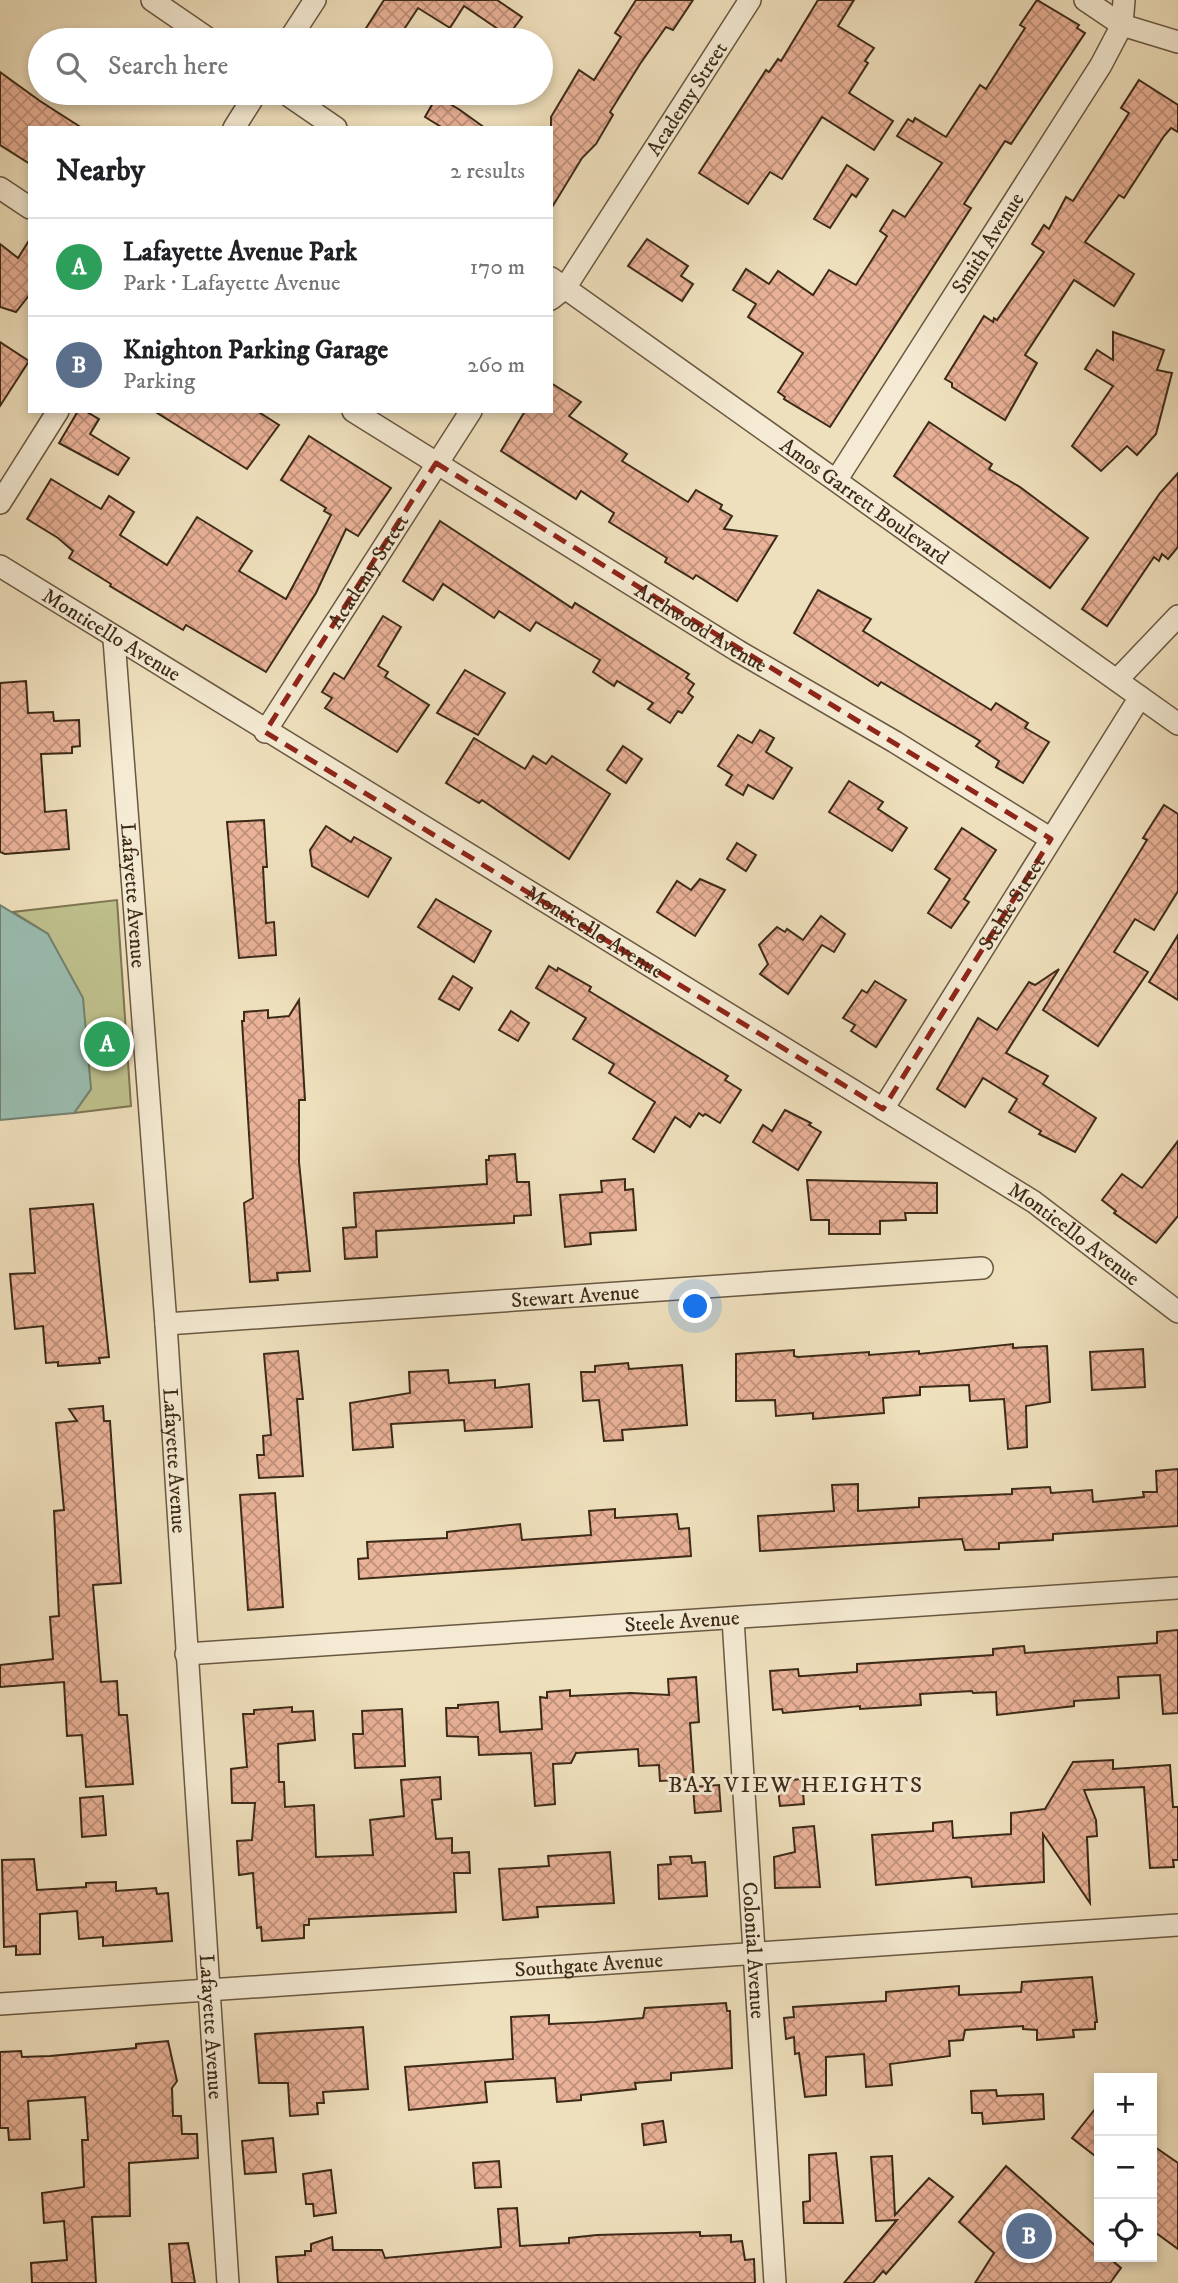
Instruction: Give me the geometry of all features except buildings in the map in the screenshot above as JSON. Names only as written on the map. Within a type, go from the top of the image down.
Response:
[{"type":"street","points":[[152,0],[193,28]]},
{"type":"street","points":[[297,28],[315,0]]},
{"type":"street","name":"Academy Street","points":[[556,288],[750,0]]},
{"type":"street","points":[[1084,0],[1122,25],[1178,42]]},
{"type":"street","name":"Smith Avenue","points":[[837,479],[1101,65],[1122,25],[1124,0]]},
{"type":"street","points":[[235,126],[248,105]]},
{"type":"street","points":[[302,105],[332,126]]},
{"type":"street","points":[[0,188],[28,207]]},
{"type":"street","name":"Amos Garrett Boulevard","points":[[556,288],[837,479],[1178,724]]},
{"type":"street","points":[[0,503],[57,413]]},
{"type":"street","name":"Archwood Avenue","points":[[356,413],[738,651],[895,742],[1051,839]]},
{"type":"street","name":"Academy Street","points":[[265,732],[470,413]]},
{"type":"street","name":"Monticello Avenue","points":[[0,566],[265,732],[1034,1202],[1178,1312]]},
{"type":"street","points":[[1117,680],[1178,615]]},
{"type":"street","name":"Lafayette Avenue","points":[[114,639],[166,1324],[228,2283]]},
{"type":"street","name":"Stehle Street","points":[[883,1109],[1140,696]]},
{"type":"street","name":"Stewart Avenue","points":[[166,1324],[982,1268]]},
{"type":"street","name":"Steele Avenue","points":[[186,1654],[1178,1588]]},
{"type":"street","name":"Colonial Avenue","points":[[733,1619],[775,2283]]},
{"type":"street","name":"Southgate Avenue","points":[[0,2004],[755,1951],[1178,1925]]},
{"type":"highlighted area","points":[[436,463],[1051,839],[883,1109],[265,732]]},
{"type":"green space","points":[[117,900],[131,1106],[74,1113],[91,1089],[48,934],[13,912]]},
{"type":"shaded area","points":[[0,905],[48,934],[83,998],[91,1089],[74,1113],[0,1120]]},
{"type":"place","name":"Lafayette Avenue Park","points":[[107,1044]]},
{"type":"place","name":"Knighton Parking Garage","points":[[1029,2236]]},
{"type":"district","name":"BAY VIEW HEIGHTS","points":[[796,1784]]}]
